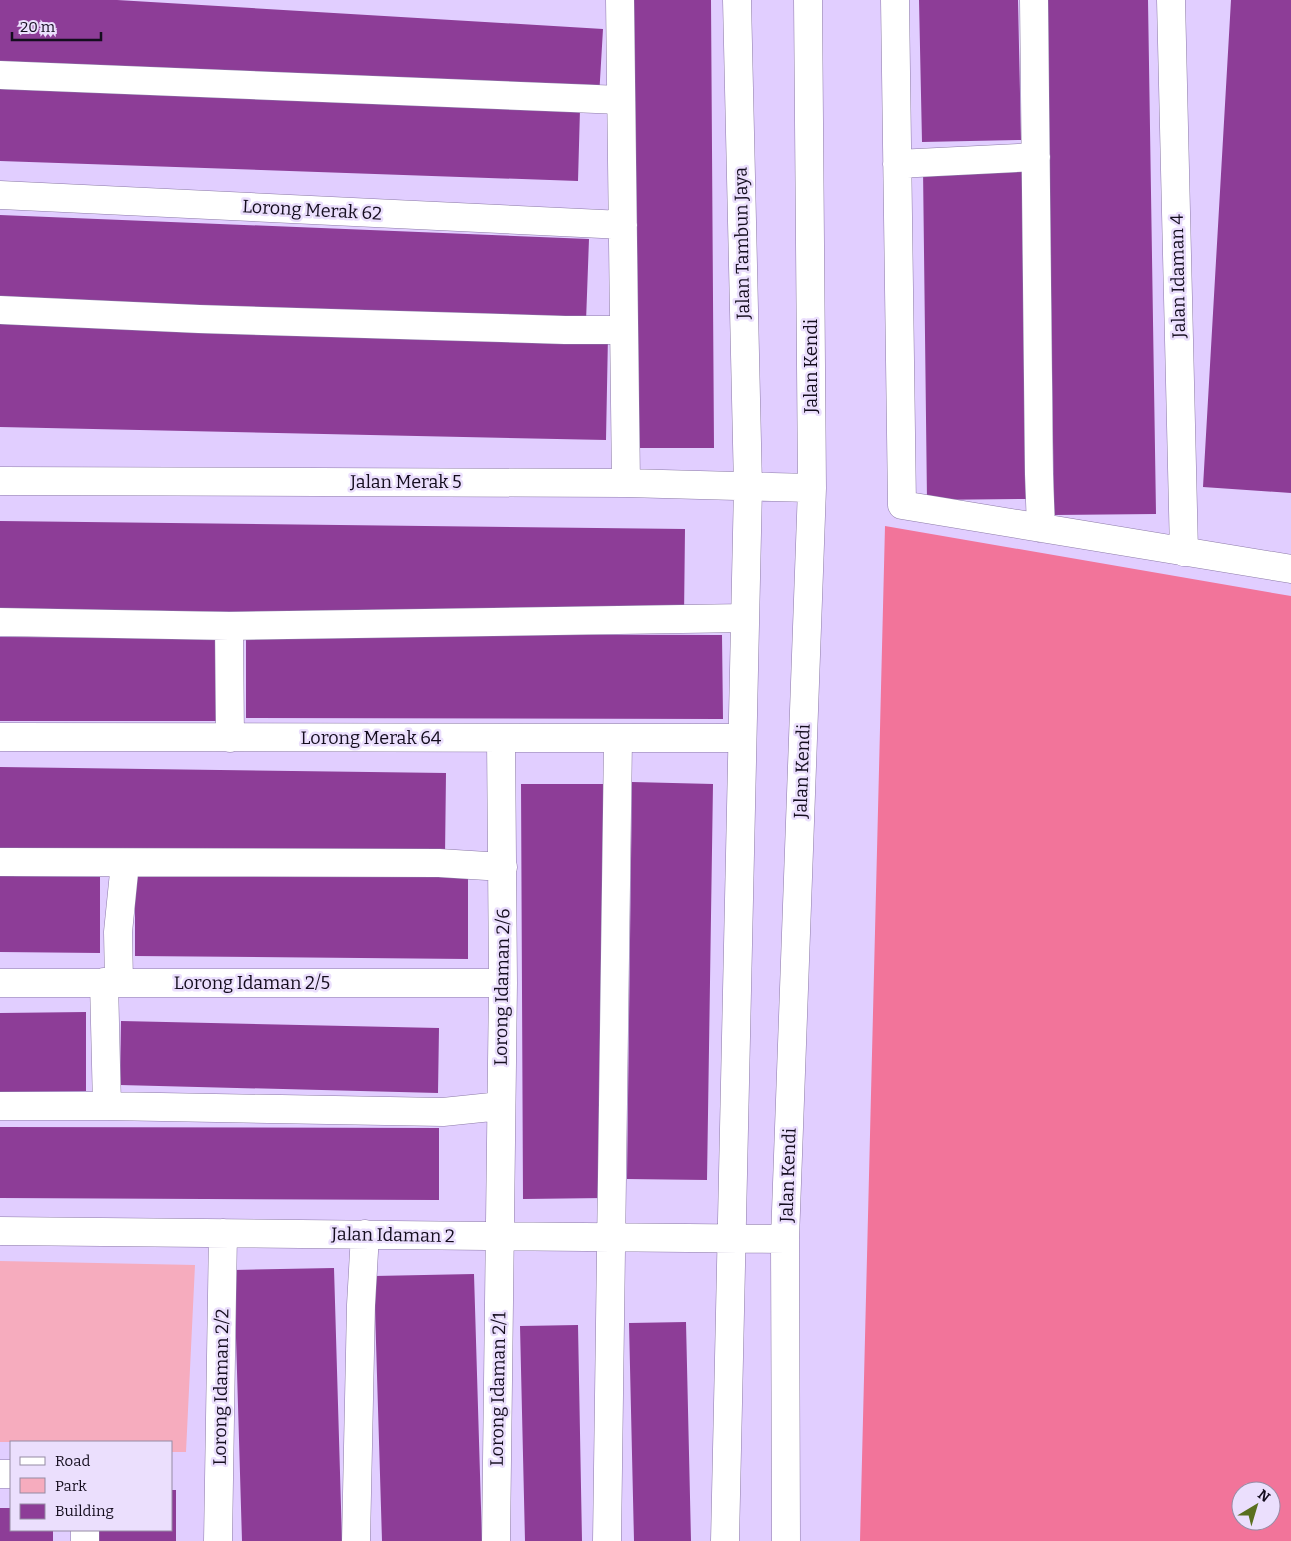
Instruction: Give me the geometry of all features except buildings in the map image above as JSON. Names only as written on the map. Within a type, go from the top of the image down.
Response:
[{"type":"street","points":[[620,0],[626,483]]},
{"type":"street","name":"Jalan Tambun Jaya","points":[[737,0],[748,487]]},
{"type":"street","name":"Jalan Kendi","points":[[786,1541],[786,1239],[812,488],[808,0]]},
{"type":"street","points":[[895,0],[902,505],[1291,569]]},
{"type":"street","points":[[1034,0],[1039,474],[1042,528]]},
{"type":"street","name":"Jalan Idaman 4","points":[[1171,0],[1184,552]]},
{"type":"street","points":[[0,75],[621,100]]},
{"type":"street","points":[[897,164],[1036,157]]},
{"type":"street","name":"Lorong Merak 62","points":[[0,195],[623,225]]},
{"type":"street","points":[[0,310],[208,319],[555,330],[624,330]]},
{"type":"street","name":"Jalan Merak 5","points":[[0,480],[626,483],[812,488]]},
{"type":"street","points":[[725,1541],[748,487]]},
{"type":"street","points":[[0,622],[229,626],[745,618]]},
{"type":"street","points":[[229,626],[230,738]]},
{"type":"street","name":"Lorong Merak 64","points":[[0,736],[742,738]]},
{"type":"street","name":"Lorong Idaman 2/6","points":[[499,1236],[503,983],[500,738]]},
{"type":"street","points":[[607,1541],[618,739]]},
{"type":"street","points":[[0,862],[439,863],[503,867]]},
{"type":"street","points":[[107,1106],[104,1012],[111,982],[125,863]]},
{"type":"street","name":"Lorong Idaman 2/5","points":[[0,983],[503,983]]},
{"type":"street","points":[[0,1106],[442,1112],[501,1106]]},
{"type":"street","name":"Jalan Idaman 2","points":[[0,1230],[786,1239]]},
{"type":"street","name":"Lorong Idaman 2/2","points":[[218,1541],[223,1233]]},
{"type":"street","points":[[356,1541],[361,1305],[365,1234]]},
{"type":"street","name":"Lorong Idaman 2/1","points":[[496,1541],[499,1236]]},
{"type":"green space","points":[[0,1261],[195,1265],[186,1452],[172,1452],[172,1441],[0,1442]]},
{"type":"shaded area","points":[[885,526],[1291,596],[1291,1541],[860,1541]]}]
